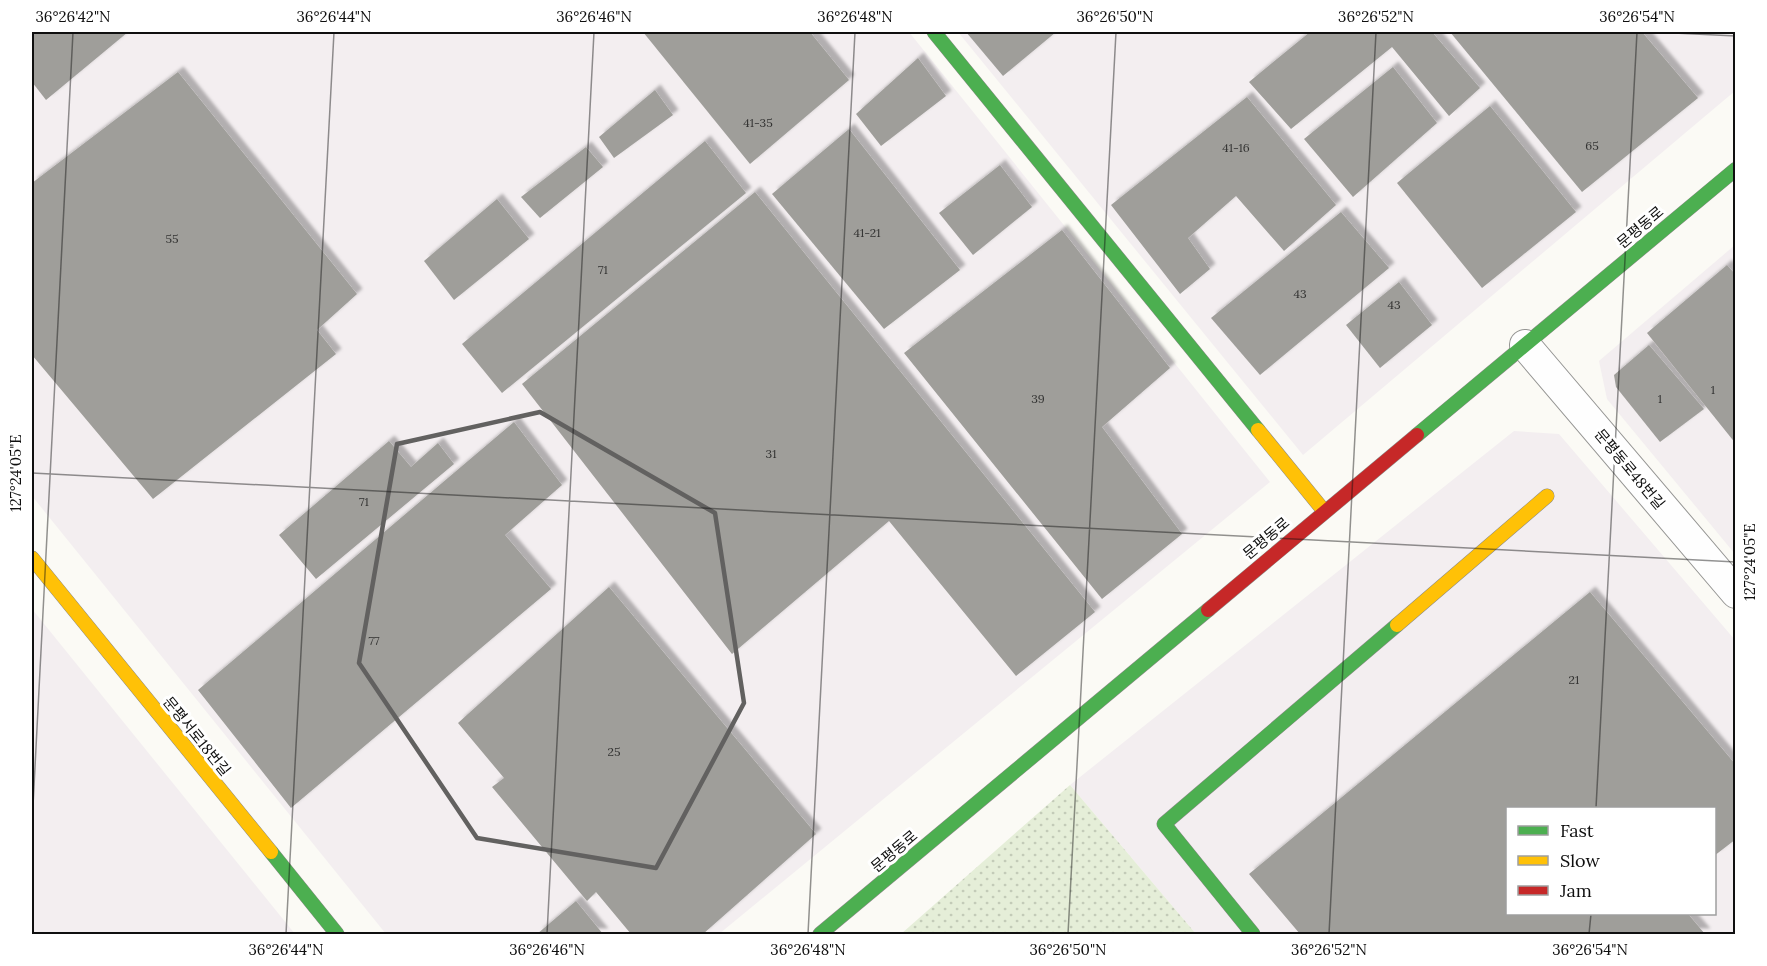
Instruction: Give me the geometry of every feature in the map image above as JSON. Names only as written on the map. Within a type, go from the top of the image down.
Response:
[{"type":"street","points":[[934,32],[1324,511]]},
{"type":"street","name":"문평동로","points":[[820,934],[1736,169]]},
{"type":"street","name":"문평동로48번길","points":[[1525,345],[1736,593]]},
{"type":"street","points":[[1253,934],[1164,824],[1547,496]]},
{"type":"street","name":"문평서로18번길","points":[[32,558],[337,934]]},
{"type":"highlighted area","points":[[540,412],[715,513],[744,703],[656,868],[477,838],[359,663],[397,444]]},
{"type":"shaded area","points":[[32,32],[909,32],[1270,482],[719,934],[386,934],[32,496]]},
{"type":"shaded area","points":[[958,32],[1735,32],[1735,91],[1303,455]]},
{"type":"shaded area","points":[[1735,245],[1735,554],[1607,399],[1599,361]]},
{"type":"shaded area","points":[[1514,431],[1559,434],[1735,640],[1735,934],[1196,934],[1070,785]]},
{"type":"shaded area","points":[[32,609],[295,934],[32,934]]},
{"type":"green space","points":[[1070,785],[1196,934],[901,934]]},
{"type":"building","points":[[32,32],[128,32],[46,100],[32,82]]},
{"type":"building","points":[[643,32],[810,32],[849,80],[750,164]]},
{"type":"building","points":[[966,32],[1056,32],[1003,76]]},
{"type":"building","points":[[1310,32],[1432,32],[1480,88],[1449,116],[1392,47],[1291,129],[1249,82]]},
{"type":"building","points":[[1450,32],[1642,32],[1698,98],[1582,192]]},
{"type":"building","points":[[918,58],[946,96],[881,146],[856,114]]},
{"type":"building","points":[[1393,67],[1437,123],[1353,197],[1304,139]]},
{"type":"building","points":[[178,72],[357,294],[317,330],[336,354],[153,499],[32,355],[32,183]]},
{"type":"building","points":[[655,90],[673,115],[614,158],[599,137]]},
{"type":"building","points":[[1247,97],[1336,205],[1284,251],[1236,196],[1188,238],[1210,269],[1180,294],[1111,205]]},
{"type":"building","points":[[1490,106],[1576,212],[1482,288],[1397,183]]},
{"type":"building","points":[[849,129],[960,270],[884,329],[772,194]]},
{"type":"building","points":[[705,141],[746,193],[502,393],[462,344]]},
{"type":"building","points":[[586,147],[603,167],[540,218],[521,197]]},
{"type":"building","points":[[1000,165],[1032,207],[973,255],[939,213]]},
{"type":"building","points":[[755,192],[1095,612],[1016,676],[889,521],[732,654],[522,384]]},
{"type":"building","points":[[497,199],[529,239],[454,300],[424,261]]},
{"type":"building","points":[[1341,212],[1389,268],[1260,375],[1211,318]]},
{"type":"building","points":[[1062,230],[1170,368],[1102,427],[1182,534],[1102,599],[904,353]]},
{"type":"building","points":[[1727,265],[1736,275],[1736,444],[1647,333]]},
{"type":"building","points":[[1399,282],[1432,325],[1380,368],[1346,325]]},
{"type":"building","points":[[1649,345],[1704,409],[1660,442],[1616,387],[1614,375]]},
{"type":"building","points":[[514,422],[562,485],[505,535],[551,589],[291,808],[198,690]]},
{"type":"building","points":[[389,441],[411,467],[438,443],[454,464],[316,579],[279,535]]},
{"type":"building","points":[[609,587],[816,834],[703,934],[631,934],[596,892],[587,901],[492,787],[504,778],[458,723]]},
{"type":"building","points":[[1590,592],[1736,765],[1736,839],[1716,854],[1716,807],[1506,807],[1506,915],[1689,915],[1705,934],[1300,934],[1249,874]]},
{"type":"building","points":[[576,901],[603,934],[537,934]]},
{"type":"traffic: fast","points":[[934,32],[1258,430]]},
{"type":"traffic: fast","points":[[1417,435],[1736,169]]},
{"type":"traffic: fast","points":[[820,934],[1208,610]]},
{"type":"traffic: fast","points":[[1253,934],[1164,824],[1397,625]]},
{"type":"traffic: fast","points":[[271,852],[337,934]]},
{"type":"traffic: slow","points":[[1258,430],[1324,511]]},
{"type":"traffic: slow","points":[[1397,625],[1547,496]]},
{"type":"traffic: slow","points":[[32,558],[271,852]]},
{"type":"traffic: jam","points":[[1208,610],[1417,435]]}]
